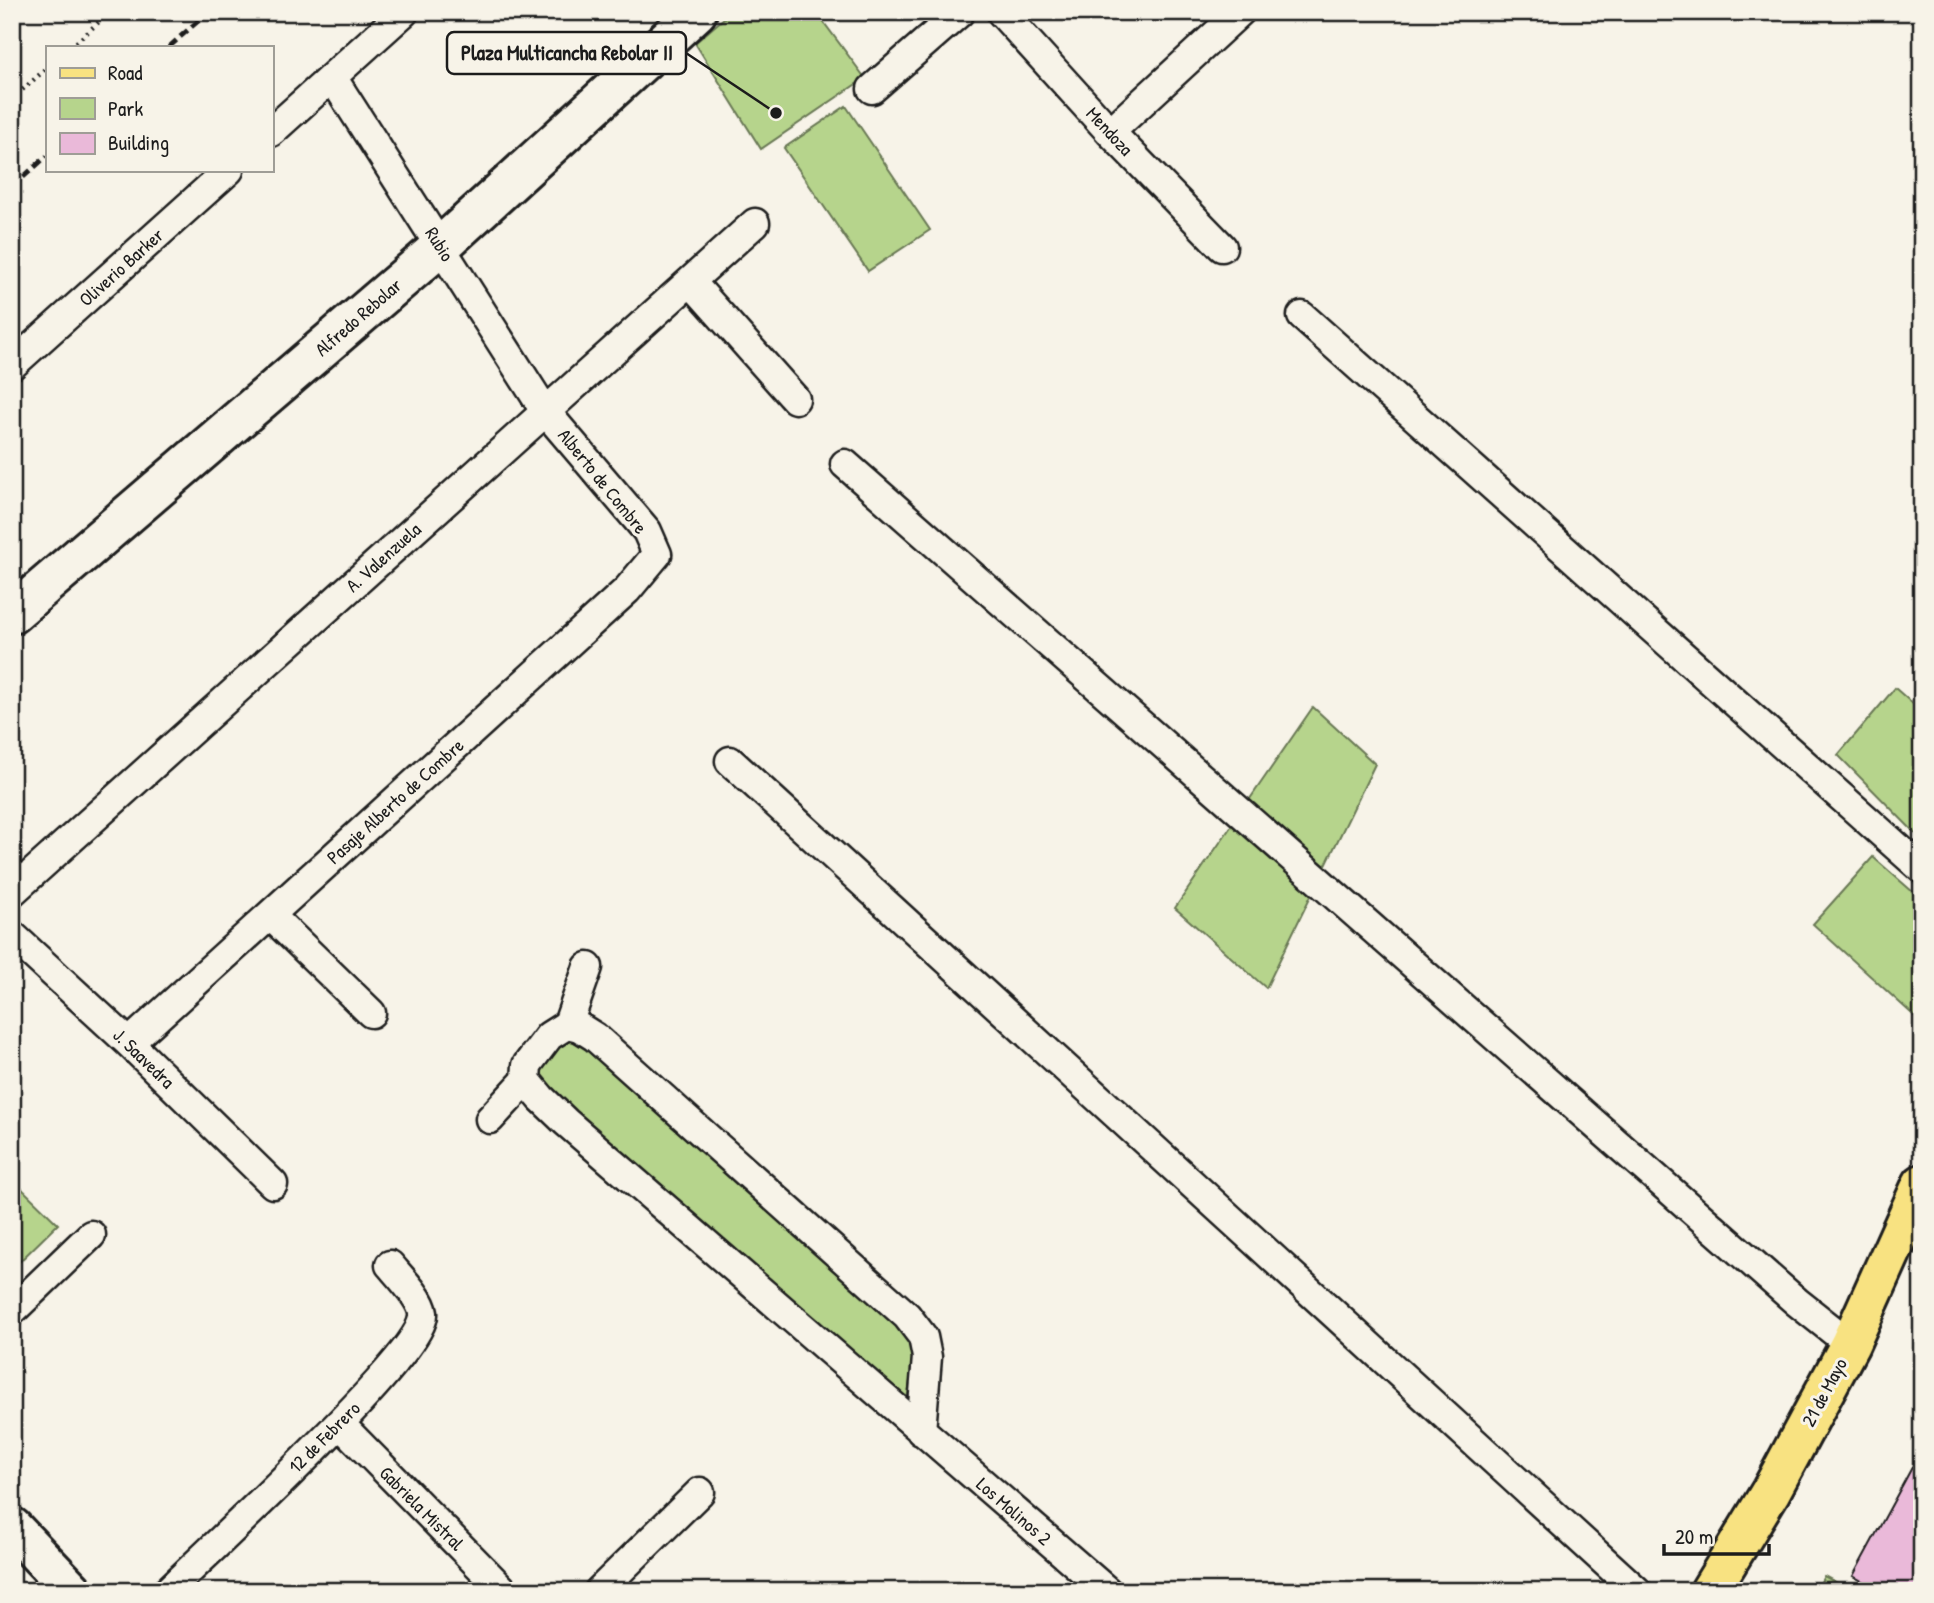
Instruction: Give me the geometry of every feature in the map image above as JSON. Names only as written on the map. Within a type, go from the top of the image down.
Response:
[{"type":"main road","name":"21 de Mayo","points":[[1710,1591],[1771,1491],[1850,1345],[1922,1184]]},
{"type":"street","points":[[273,130],[404,12]]},
{"type":"street","name":"Alfredo Rebolar","points":[[12,614],[441,246],[697,12]]},
{"type":"street","points":[[872,89],[960,12]]},
{"type":"street","name":"Mendoza","points":[[1001,12],[1110,132],[1222,247]]},
{"type":"street","points":[[1110,132],[1240,12]]},
{"type":"street","name":"Rubio","points":[[332,77],[545,411]]},
{"type":"street","name":"Oliverio Barker","points":[[12,365],[227,172]]},
{"type":"street","name":"A. Valenzuela","points":[[12,892],[755,223]]},
{"type":"street","points":[[691,282],[795,399]]},
{"type":"street","points":[[1302,316],[1922,869]]},
{"type":"street","name":"Alberto de Combre","points":[[545,411],[647,531],[657,554]]},
{"type":"street","points":[[845,464],[1776,1284],[1850,1345]]},
{"type":"street","name":"Pasaje Alberto de Combre","points":[[129,1044],[626,590],[657,554]]},
{"type":"street","points":[[730,761],[1637,1591]]},
{"type":"street","points":[[270,915],[371,1013]]},
{"type":"street","name":"J. Saavedra","points":[[12,935],[273,1184]]},
{"type":"street","points":[[491,1119],[526,1080],[527,1065],[549,1036],[568,1024],[588,967]]},
{"type":"street","points":[[568,1024],[596,1037],[907,1316],[923,1337],[927,1357],[921,1431]]},
{"type":"street","name":"Los Molinos 2","points":[[526,1080],[566,1122],[1107,1591]]},
{"type":"street","points":[[12,1311],[91,1235]]},
{"type":"street","name":"12 de Febrero","points":[[168,1591],[340,1424],[392,1366],[417,1333],[423,1313],[419,1301],[390,1265]]},
{"type":"street","name":"Gabriela Mistral","points":[[340,1424],[504,1591]]},
{"type":"street","points":[[599,1591],[700,1492]]},
{"type":"street","points":[[12,1527],[73,1591]]},
{"type":"path","points":[[72,46],[110,12]]},
{"type":"path","points":[[12,99],[46,69]]},
{"type":"green space","points":[[731,12],[816,12],[865,78],[761,149],[695,43]]},
{"type":"green space","points":[[846,106],[930,230],[868,271],[784,148]]},
{"type":"green space","points":[[1895,688],[1922,712],[1922,840],[1838,755]]},
{"type":"green space","points":[[1313,707],[1375,764],[1266,988],[1175,908]]},
{"type":"green space","points":[[1873,857],[1922,900],[1922,1023],[1813,924]]},
{"type":"green space","points":[[564,1040],[579,1043],[904,1332],[915,1349],[907,1400],[542,1085],[540,1071]]},
{"type":"green space","points":[[17,1184],[58,1224],[12,1269],[12,1189]]},
{"type":"green space","points":[[1824,1576],[1852,1591],[1816,1591]]},
{"type":"building","points":[[1922,1449],[1922,1591],[1880,1591],[1853,1576]]},
{"type":"railway","points":[[170,46],[208,12]]},
{"type":"railway","points":[[12,187],[46,157]]},
{"type":"place","name":"Plaza Multicancha Rebolar II","points":[[776,113]]}]
